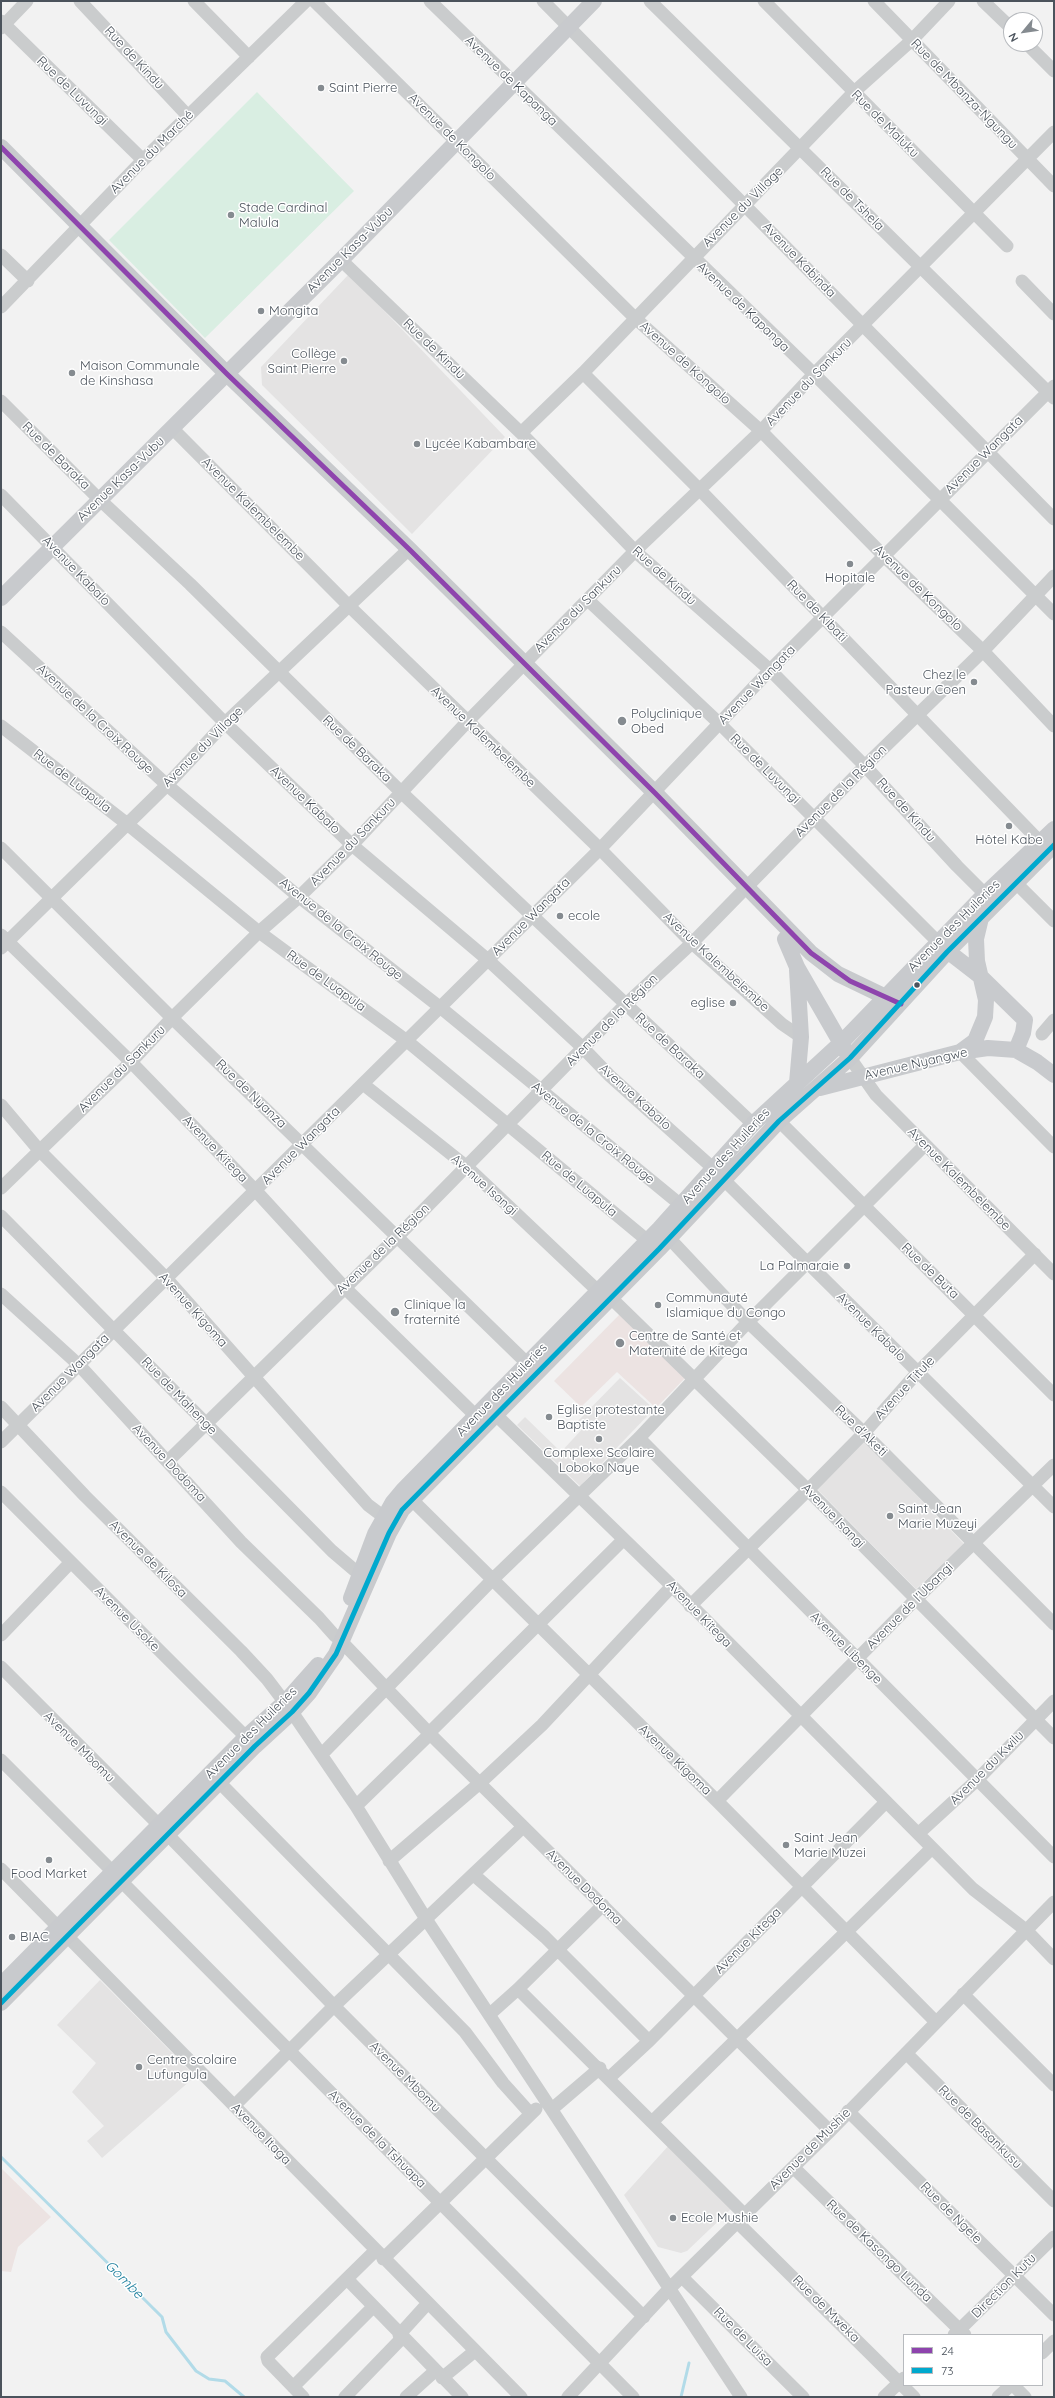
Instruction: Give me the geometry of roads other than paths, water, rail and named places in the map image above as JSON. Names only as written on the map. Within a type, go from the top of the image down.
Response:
[{"type":"main road","name":"Avenue Kasa-Vubu","points":[[1,598],[99,499],[173,429],[341,260],[594,1]]},
{"type":"main road","points":[[1,146],[78,226],[227,374],[409,549],[655,793],[812,953],[838,974],[900,1004]]},
{"type":"main road","name":"Avenue des Huileries","points":[[719,1174],[753,1124],[841,1043],[885,997],[942,947],[981,918],[1016,883],[1047,845],[1054,829]]},
{"type":"main road","name":"Avenue des Huileries","points":[[1,1985],[63,1931],[251,1741],[289,1707],[338,1639],[408,1495],[477,1417],[533,1368],[604,1295],[669,1238],[687,1210],[719,1174],[817,1089],[850,1058],[900,1004],[942,947],[985,894],[1047,845]]},
{"type":"main road","points":[[960,1052],[975,1041],[982,1028],[986,1000],[977,961],[976,939],[981,918]]},
{"type":"main road","name":"Avenue Kalembelembe","points":[[785,939],[797,967],[850,1058]]},
{"type":"main road","points":[[942,947],[981,978],[1025,1020],[1023,1033],[1016,1050]]},
{"type":"main road","points":[[797,967],[801,1037],[797,1083]]},
{"type":"main road","name":"Avenue Nyangwe","points":[[817,1089],[960,1052],[988,1048],[1016,1050],[1037,1062],[1054,1075]]},
{"type":"main road","name":"Avenue des Huileries","points":[[604,1295],[648,1241],[687,1210]]},
{"type":"main road","name":"Avenue des Huileries","points":[[338,1639],[359,1574],[384,1517],[496,1415],[533,1368]]},
{"type":"main road","name":"Avenue des Huileries","points":[[163,1830],[220,1783],[251,1741]]},
{"type":"main road","name":"Avenue des Huileries","points":[[1,2003],[63,1931]]},
{"type":"street","points":[[2,24],[27,1]]},
{"type":"street","name":"Rue de Kindu","points":[[80,1],[188,116]]},
{"type":"street","points":[[194,1],[249,57]]},
{"type":"street","name":"Avenue du Marché","points":[[1,306],[28,280],[78,226],[143,160],[306,1]]},
{"type":"street","name":"Avenue de Kongolo","points":[[314,1],[635,318],[760,431],[884,556],[983,651],[1054,726]]},
{"type":"street","name":"Avenue de Kapanga","points":[[430,1],[692,258],[814,374],[938,500],[1054,614]]},
{"type":"street","name":"Avenue Kabinda","points":[[543,1],[746,205],[986,452],[1054,519]]},
{"type":"street","name":"Rue de Tshela","points":[[650,1],[801,148],[920,267],[1052,392]]},
{"type":"street","name":"Rue de Maluku","points":[[764,1],[1007,246]]},
{"type":"street","name":"Rue de Mbanza-Ngungu","points":[[874,1],[1054,186]]},
{"type":"street","name":"Avenue du Village","points":[[521,433],[583,373],[692,258],[746,205],[854,92],[912,40],[949,1]]},
{"type":"street","points":[[983,1],[1003,20]]},
{"type":"street","name":"Rue de Luvungi","points":[[2,24],[143,160]]},
{"type":"street","points":[[1035,52],[1054,71]]},
{"type":"street","name":"Avenue du Sankuru","points":[[1,1188],[131,1062],[172,1018],[259,932],[299,897],[352,845],[467,722],[635,551],[760,431],[814,374],[1054,132]]},
{"type":"street","points":[[1,255],[28,280]]},
{"type":"street","name":"Rue de Kindu","points":[[341,260],[521,433],[635,551],[770,670],[865,766],[956,866],[985,894]]},
{"type":"street","points":[[1022,281],[1054,314]]},
{"type":"street","name":"Rue de Kibati","points":[[583,373],[824,617],[917,716],[1047,845]]},
{"type":"street","name":"Avenue Wangata","points":[[1,1442],[441,1008],[531,915],[600,850],[770,670],[986,452],[1052,392]]},
{"type":"street","name":"Rue de Baraka","points":[[1,401],[99,499],[190,584],[278,673],[401,792],[625,1005],[753,1124]]},
{"type":"street","name":"Avenue Kalembelembe","points":[[173,429],[348,605],[600,850],[692,942],[782,1024],[801,1037]]},
{"type":"street","name":"Avenue Kabalo","points":[[1,496],[225,723],[352,845],[488,960],[583,1048],[610,1076],[719,1174],[917,1373],[1054,1507]]},
{"type":"street","name":"Avenue du Village","points":[[3,941],[51,898],[225,723],[348,605],[409,549]]},
{"type":"street","name":"Avenue de la Région","points":[[168,1461],[344,1287],[398,1236],[625,1005],[692,942],[865,766],[983,651],[1054,576]]},
{"type":"street","name":"Rue de Luvungi","points":[[588,600],[720,724],[942,947]]},
{"type":"street","name":"Avenue de la Croix Rouge","points":[[1,632],[166,784],[299,897],[441,1008],[687,1210]]},
{"type":"street","name":"Rue de Luapula","points":[[1,726],[126,823],[259,932],[407,1041],[648,1241]]},
{"type":"street","name":"Rue de Nyanza","points":[[1,848],[172,1018],[304,1144],[533,1368]]},
{"type":"street","points":[[1016,883],[1054,921]]},
{"type":"street","name":"Avenue Kalembelembe","points":[[773,914],[785,939]]},
{"type":"street","name":"Avenue Kitega","points":[[3,941],[131,1062],[256,1191],[344,1287],[477,1417]]},
{"type":"street","points":[[1042,1034],[1054,1020]]},
{"type":"street","points":[[960,1052],[990,1085],[1054,1147]]},
{"type":"street","name":"Avenue Kalembelembe","points":[[850,1058],[876,1096],[1054,1274]]},
{"type":"street","name":"Avenue Isangi","points":[[363,1084],[466,1166],[696,1380],[808,1490],[1054,1738]]},
{"type":"street","name":"Avenue Kigoma","points":[[1,1106],[39,1150],[166,1278],[252,1377],[368,1505],[384,1517]]},
{"type":"street","name":"Rue de Buta","points":[[779,1121],[1054,1394]]},
{"type":"street","points":[[322,1754],[493,1579],[639,1438],[696,1380],[748,1322],[863,1205],[926,1145]]},
{"type":"street","name":"Rue de Mahenge","points":[[1,1216],[114,1329],[205,1424],[332,1551],[359,1574]]},
{"type":"street","name":"Rue d'Aketi","points":[[669,1238],[748,1322],[864,1433],[1054,1624]]},
{"type":"street","name":"Avenue Titule","points":[[690,1606],[864,1433],[917,1373],[1034,1254]]},
{"type":"street","name":"Avenue Dodoma","points":[[1,1294],[79,1365],[241,1542],[319,1618],[430,1733],[481,1782],[523,1827],[830,2131]]},
{"type":"street","name":"Avenue de Kilosa","points":[[1,1407],[85,1496],[241,1651],[289,1707],[322,1754],[426,1918],[741,2397]]},
{"type":"street","name":"Avenue Kitega","points":[[496,1415],[672,1586],[690,1606],[973,1889],[1027,1930],[1054,1959]]},
{"type":"street","name":"Avenue Libenge","points":[[639,1438],[857,1660],[1054,1856]]},
{"type":"street","name":"Avenue de l'Ubangi","points":[[717,1801],[916,1600],[1054,1465]]},
{"type":"street","name":"Avenue Usoke","points":[[1,1492],[70,1563],[251,1741]]},
{"type":"street","name":"Avenue Kigoma","points":[[408,1495],[539,1624],[589,1676],[717,1801],[936,2022]]},
{"type":"street","points":[[356,1806],[623,1540]]},
{"type":"street","points":[[1,1635],[70,1563]]},
{"type":"street","points":[[389,1861],[481,1782],[542,1725],[672,1586]]},
{"type":"street","name":"Avenue Mbomu","points":[[1,1667],[163,1830],[334,2006],[644,2317]]},
{"type":"street","name":"Avenue du Kwilu","points":[[919,1834],[977,1780],[1054,1701]]},
{"type":"street","name":"Avenue de la Tshuapa","points":[[1,1760],[633,2397]]},
{"type":"street","points":[[220,1783],[389,1953],[465,2032],[503,2083],[530,2113]]},
{"type":"street","name":"Avenue Kitega","points":[[293,2386],[268,2361],[268,2357],[347,2279],[379,2255],[440,2202],[530,2113],[549,2106],[604,2073],[649,2041],[886,1802]]},
{"type":"street","points":[[234,2106],[334,2006],[523,1827]]},
{"type":"street","points":[[652,2122],[846,1930],[932,1848]]},
{"type":"street","name":"Avenue Itaga","points":[[1,1869],[379,2255],[521,2397]]},
{"type":"street","points":[[474,1875],[545,1937],[649,2041]]},
{"type":"street","name":"Avenue de Mushie","points":[[568,2397],[670,2288],[830,2131],[1054,1902]]},
{"type":"street","points":[[490,2014],[518,1989],[603,1905]]},
{"type":"street","name":"Rue de Mweka","points":[[518,1989],[604,2073],[652,2122],[740,2218],[902,2380]]},
{"type":"street","points":[[963,1994],[1054,2085]]},
{"type":"street","name":"Rue de Basankusu","points":[[906,2053],[1054,2201]]},
{"type":"street","name":"Rue de Ngele","points":[[848,2111],[1054,2315]]},
{"type":"street","name":"Rue de Kasongo Lunda","points":[[793,2167],[959,2333]]},
{"type":"street","name":"Direction Kutu","points":[[959,2333],[1054,2237]]},
{"type":"street","name":"Rue de Luisa","points":[[682,2277],[803,2397]]},
{"type":"street","points":[[347,2279],[462,2397]]},
{"type":"street","points":[[345,2397],[428,2304]]},
{"type":"street","points":[[303,2397],[293,2386],[374,2307]]},
{"type":"street","points":[[1043,2352],[1054,2341]]},
{"type":"street","points":[[406,2397],[475,2351]]},
{"type":"street","points":[[884,2397],[902,2380]]},
{"type":"street","name":"Rue de Mweka","points":[[906,2386],[914,2397]]},
{"type":"street","points":[[998,2397],[1011,2386]]},
{"type":"street","points":[[1013,2386],[1025,2397]]},
{"type":"waterway","name":"Gombe","points":[[1,2157],[162,2317],[166,2332],[196,2371],[209,2379],[225,2381],[244,2397]]},
{"type":"waterway","points":[[681,2397],[689,2363]]},
{"type":"place","name":"Saint Pierre","points":[[321,88]]},
{"type":"place","name":"Stade Cardinal Malula","points":[[231,215]]},
{"type":"place","name":"Mongita","points":[[261,311]]},
{"type":"place","name":"Collège Saint Pierre","points":[[344,361]]},
{"type":"place","name":"Maison Communale de Kinshasa","points":[[72,373]]},
{"type":"place","name":"Lycée Kabambare","points":[[417,444]]},
{"type":"place","name":"Hopitale","points":[[850,564]]},
{"type":"place","name":"Chez le Pasteur Coen","points":[[974,682]]},
{"type":"place","name":"Polyclinique Obed","points":[[622,721]]},
{"type":"place","name":"Hôtel Kabe","points":[[1009,826]]},
{"type":"place","name":"ecole","points":[[560,916]]},
{"type":"place","name":"eglise","points":[[733,1003]]},
{"type":"place","name":"La Palmaraie","points":[[847,1266]]},
{"type":"place","name":"Communauté Islamique du Congo","points":[[658,1305]]},
{"type":"place","name":"Clinique la fraternité","points":[[395,1312]]},
{"type":"place","name":"Centre de Santé et Maternité de Kitega","points":[[620,1343]]},
{"type":"place","name":"Eglise protestante Baptiste","points":[[549,1417]]},
{"type":"place","name":"Complexe Scolaire Loboko Naye","points":[[599,1439]]},
{"type":"place","name":"Saint Jean Marie Muzeyi","points":[[890,1516]]},
{"type":"place","name":"Saint Jean Marie Muzei","points":[[786,1845]]},
{"type":"place","name":"Food Market","points":[[49,1860]]},
{"type":"place","name":"BIAC","points":[[12,1937]]},
{"type":"place","name":"Centre scolaire Lufungula","points":[[139,2067]]},
{"type":"place","name":"Ecole Mushie","points":[[673,2218]]}]
